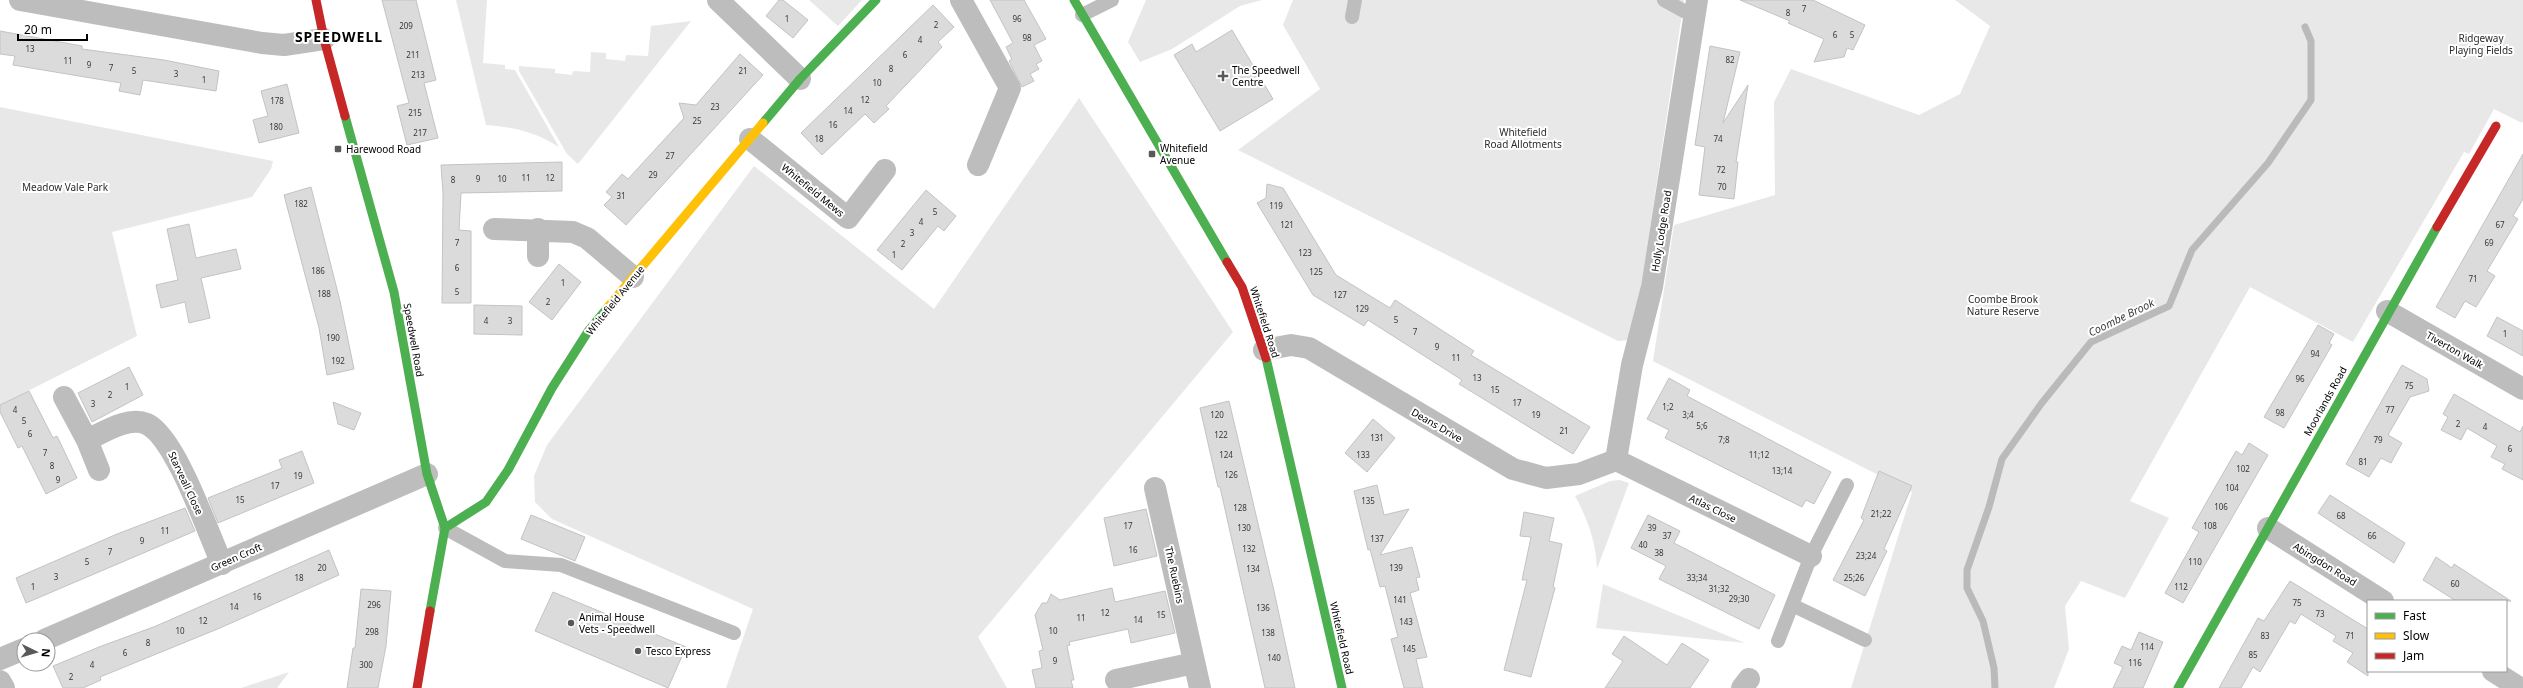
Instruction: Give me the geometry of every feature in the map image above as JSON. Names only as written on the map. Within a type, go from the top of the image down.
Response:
[{"type":"street","points":[[20,0],[262,43],[284,45],[324,39]]},
{"type":"street","name":"Speedwell Road","points":[[316,0],[324,39],[394,292],[427,474],[445,528],[417,688]]},
{"type":"street","points":[[718,0],[800,79]]},
{"type":"street","name":"Whitefield Avenue","points":[[445,528],[486,502],[508,470],[552,388],[589,330],[800,79],[876,0]]},
{"type":"street","points":[[961,0],[1010,88],[978,165]]},
{"type":"street","name":"Whitefield Road","points":[[1074,0],[1242,287],[1264,350],[1342,688]]},
{"type":"street","name":"Holly Lodge Road","points":[[1616,460],[1632,365],[1652,287],[1696,9]]},
{"type":"street","name":"Moorlands Road","points":[[2178,688],[2199,645],[2268,528],[2387,312],[2496,126]]},
{"type":"street","name":"Whitefield Mews","points":[[750,139],[848,218],[885,170]]},
{"type":"street","points":[[494,229],[538,229],[566,231],[587,238],[633,277]]},
{"type":"street","points":[[538,229],[538,256]]},
{"type":"street","name":"Tiverton Walk","points":[[2387,312],[2523,389]]},
{"type":"street","name":"Deans Drive","points":[[1264,350],[1292,346],[1309,348],[1513,469],[1546,478],[1579,474],[1616,460]]},
{"type":"street","points":[[64,397],[87,440],[99,470]]},
{"type":"street","name":"Starveall Close","points":[[87,440],[126,422],[147,424],[161,436],[177,460],[222,564]]},
{"type":"street","name":"Atlas Close","points":[[1616,460],[1811,556]]},
{"type":"street","name":"Green Croft","points":[[56,635],[427,474]]},
{"type":"street","name":"The Ruebins","points":[[1155,488],[1200,688]]},
{"type":"street","name":"Abingdon Road","points":[[2268,528],[2381,600]]},
{"type":"street","points":[[0,659],[16,652]]},
{"type":"street","points":[[1116,680],[1194,663]]},
{"type":"street","points":[[2495,672],[2520,688]]},
{"type":"street","points":[[0,681],[4,688]]},
{"type":"lane","points":[[1082,15],[1112,0]]},
{"type":"lane","points":[[1352,17],[1355,0]]},
{"type":"lane","points":[[1664,0],[1696,9]]},
{"type":"lane","points":[[1778,640],[1811,556],[1847,485]]},
{"type":"lane","points":[[445,528],[504,561],[561,565],[734,633]]},
{"type":"lane","points":[[1792,605],[1865,640]]},
{"type":"green space","points":[[456,0],[487,0],[483,63],[505,65],[505,69],[515,70],[559,147],[524,131],[486,125]]},
{"type":"green space","points":[[809,0],[862,0],[838,26]]},
{"type":"green space","points":[[1146,0],[1262,0],[1240,6],[1172,49],[1140,62],[1128,42]]},
{"type":"green space","name":"Whitefield Road Allotments","points":[[1293,0],[1684,0],[1636,322],[1630,340],[1618,341],[1238,150],[1320,89],[1283,25]]},
{"type":"green space","name":"Coombe Brook Nature Reserve","points":[[1955,0],[2523,0],[2523,121],[2522,123],[2494,109],[2469,154],[2464,152],[2353,342],[2250,287],[2130,501],[2169,518],[2125,598],[2081,581],[2065,606],[2069,649],[2054,688],[1851,688],[1912,492],[1653,361],[1674,225],[1775,195],[1774,102],[1791,69],[1919,115],[1960,94],[1990,26]]},
{"type":"green space","points":[[691,21],[578,164],[567,154],[519,71],[519,66],[555,69],[555,73],[572,75],[573,71],[590,72],[591,52],[606,53],[606,59],[625,61],[626,55],[648,56],[651,26]]},
{"type":"green space","points":[[1079,98],[1233,332],[978,637],[1007,688],[726,688],[753,609],[552,519],[535,502],[534,476],[547,445],[754,166],[934,309]]},
{"type":"green space","name":"Meadow Vale Park","points":[[0,107],[273,161],[271,169],[252,197],[112,232],[137,336],[0,405]]},
{"type":"green space","points":[[1620,480],[1629,483],[1597,569],[1593,540],[1584,514],[1575,496],[1610,481]]},
{"type":"green space","points":[[1603,584],[1745,643],[1596,628]]},
{"type":"green space","points":[[289,672],[277,688],[241,688]]},
{"type":"building","points":[[382,0],[416,0],[436,80],[424,83],[438,138],[407,145],[397,106],[409,103]]},
{"type":"building","points":[[779,0],[783,0],[808,20],[793,38],[766,16]]},
{"type":"building","points":[[990,0],[1024,0],[1046,39],[1034,45],[1042,61],[1036,64],[1039,69],[1030,74],[1034,81],[1022,87],[1009,61],[1012,59],[1006,47],[1013,43]]},
{"type":"building","points":[[1740,0],[1813,0],[1865,25],[1853,50],[1847,48],[1844,57],[1814,62],[1824,39],[1788,23],[1790,21]]},
{"type":"building","points":[[933,5],[954,27],[938,42],[942,47],[886,106],[889,109],[874,123],[865,114],[822,155],[801,133]]},
{"type":"building","name":"The Speedwell Centre","points":[[1232,30],[1273,99],[1220,131],[1174,55],[1192,44],[1196,52]]},
{"type":"building","points":[[0,31],[82,46],[82,49],[164,60],[219,71],[216,91],[143,80],[140,95],[119,91],[121,83],[13,65],[15,56],[0,54]]},
{"type":"building","points":[[1710,46],[1740,52],[1723,123],[1748,85],[1736,162],[1738,162],[1734,199],[1699,195],[1705,147],[1695,145]]},
{"type":"building","points":[[740,54],[763,75],[626,225],[604,205],[612,197],[606,192],[622,174],[628,179],[684,118],[679,103],[696,105]]},
{"type":"building","points":[[287,84],[299,133],[259,143],[253,120],[268,116],[261,91]]},
{"type":"building","points":[[2523,154],[2523,199],[2513,216],[2518,219],[2487,271],[2495,276],[2476,307],[2465,301],[2455,318],[2436,307]]},
{"type":"building","points":[[562,162],[562,191],[461,193],[459,230],[471,231],[471,303],[442,303],[443,193],[441,165]]},
{"type":"building","points":[[1267,184],[1283,188],[1336,275],[1390,308],[1395,300],[1474,351],[1471,355],[1590,427],[1573,454],[1459,384],[1462,380],[1368,320],[1364,326],[1313,295],[1257,203],[1266,198]]},
{"type":"building","points":[[311,187],[340,301],[354,369],[327,375],[319,328],[284,195]]},
{"type":"building","points":[[926,190],[956,216],[944,231],[938,226],[902,270],[877,250]]},
{"type":"building","points":[[189,224],[196,258],[236,249],[241,269],[201,278],[210,318],[189,323],[185,302],[161,308],[156,285],[178,280],[167,229]]},
{"type":"building","points":[[559,264],[581,282],[552,320],[529,302]]},
{"type":"building","points":[[474,305],[522,306],[522,335],[474,334]]},
{"type":"building","points":[[2497,317],[2523,331],[2523,356],[2487,336]]},
{"type":"building","points":[[2318,325],[2334,334],[2329,343],[2332,345],[2284,428],[2264,417]]},
{"type":"building","points":[[2402,365],[2427,379],[2429,391],[2410,397],[2388,435],[2402,443],[2391,463],[2381,458],[2369,477],[2346,464]]},
{"type":"building","points":[[129,367],[143,395],[92,422],[78,393]]},
{"type":"building","points":[[1669,378],[1690,390],[1687,396],[1831,472],[1814,504],[1806,500],[1802,507],[1665,438],[1669,430],[1647,419]]},
{"type":"building","points":[[29,391],[53,438],[57,436],[77,478],[46,494],[22,446],[18,448],[0,412],[0,405]]},
{"type":"building","points":[[2454,394],[2520,432],[2523,426],[2523,480],[2502,469],[2505,464],[2491,457],[2497,446],[2467,428],[2461,440],[2441,430],[2448,417],[2443,414]]},
{"type":"building","points":[[1229,401],[1274,591],[1295,688],[1265,688],[1220,487],[1218,487],[1200,408]]},
{"type":"building","points":[[333,402],[361,413],[354,430],[338,424]]},
{"type":"building","points":[[1373,419],[1395,438],[1367,472],[1345,453]]},
{"type":"building","points":[[2249,443],[2268,455],[2183,603],[2165,593],[2199,532],[2192,528],[2236,451],[2242,455]]},
{"type":"building","points":[[302,451],[314,483],[218,523],[208,498],[282,468],[279,460]]},
{"type":"building","points":[[1879,471],[1912,486],[1884,549],[1887,551],[1865,596],[1833,580],[1864,520],[1861,518]]},
{"type":"building","points":[[1377,485],[1384,515],[1409,509],[1380,555],[1412,547],[1420,577],[1416,578],[1419,590],[1410,593],[1427,657],[1416,659],[1423,688],[1404,688],[1391,639],[1398,637],[1385,586],[1380,587],[1370,549],[1368,550],[1354,491]]},
{"type":"building","points":[[2330,495],[2405,543],[2394,563],[2318,513]]},
{"type":"building","points":[[185,508],[195,531],[26,603],[16,578],[117,534]]},
{"type":"building","points":[[1146,509],[1157,556],[1114,566],[1104,518]]},
{"type":"building","points":[[1524,512],[1554,518],[1549,541],[1562,544],[1553,587],[1555,588],[1531,677],[1504,670],[1527,580],[1522,580],[1531,537],[1520,536]]},
{"type":"building","points":[[531,515],[585,537],[575,561],[521,539]]},
{"type":"building","points":[[1648,515],[1680,531],[1674,543],[1775,595],[1759,629],[1659,579],[1666,566],[1631,548]]},
{"type":"building","points":[[329,550],[339,575],[220,628],[100,677],[101,680],[83,688],[63,688],[56,672],[56,665],[156,626]]},
{"type":"building","points":[[2436,557],[2452,568],[2454,564],[2511,601],[2454,600],[2423,580]]},
{"type":"building","points":[[2290,581],[2367,628],[2368,676],[2347,662],[2353,653],[2333,641],[2336,636],[2301,614],[2295,624],[2290,621],[2260,672],[2253,667],[2241,688],[2219,688],[2258,618],[2264,621]]},
{"type":"building","points":[[1112,588],[1115,602],[1165,591],[1175,633],[1131,643],[1128,629],[1069,642],[1070,645],[1067,646],[1074,680],[1071,680],[1073,688],[1036,688],[1032,670],[1042,668],[1039,651],[1043,650],[1035,615],[1042,603],[1047,603],[1051,594],[1060,600]]},
{"type":"building","points":[[361,589],[391,591],[386,646],[378,688],[347,688],[353,648],[355,648]]},
{"type":"building","points":[[553,592],[686,647],[668,688],[535,631]]},
{"type":"building","points":[[2139,632],[2163,642],[2143,688],[2113,688],[2123,667],[2114,663],[2122,646],[2131,650]]},
{"type":"building","points":[[1624,636],[1667,665],[1682,643],[1709,660],[1690,688],[1605,688],[1623,661],[1612,654]]},
{"type":"waterway","name":"Coombe Brook","points":[[1995,688],[1994,668],[1983,621],[1967,588],[1967,570],[1989,507],[2002,459],[2041,404],[2091,342],[2169,306],[2192,250],[2268,163],[2311,100],[2311,41],[2305,27]]},
{"type":"traffic: fast","points":[[763,123],[800,79],[876,0]]},
{"type":"traffic: fast","points":[[1074,0],[1227,262]]},
{"type":"traffic: fast","points":[[345,116],[394,292],[427,474],[445,528],[430,611]]},
{"type":"traffic: fast","points":[[2178,688],[2437,227]]},
{"type":"traffic: fast","points":[[445,528],[486,502],[508,470],[552,388],[589,330],[608,307]]},
{"type":"traffic: fast","points":[[1266,358],[1342,688]]},
{"type":"traffic: slow","points":[[608,307],[763,123]]},
{"type":"traffic: jam","points":[[316,0],[324,39],[345,116]]},
{"type":"traffic: jam","points":[[2437,227],[2496,126]]},
{"type":"traffic: jam","points":[[1227,262],[1242,287],[1266,358]]},
{"type":"traffic: jam","points":[[417,688],[430,611]]},
{"type":"place","name":"The Speedwell Centre","points":[[1223,76]]},
{"type":"place","name":"Harewood Road","points":[[338,149]]},
{"type":"place","name":"Whitefield Avenue","points":[[1152,154]]},
{"type":"place","name":"Animal House Vets - Speedwell","points":[[571,623]]},
{"type":"place","name":"Tesco Express","points":[[638,651]]},
{"type":"district","name":"SPEEDWELL","points":[[339,36]]},
{"type":"park label","name":"Ridgeway Playing Fields","points":[[2481,44]]}]
